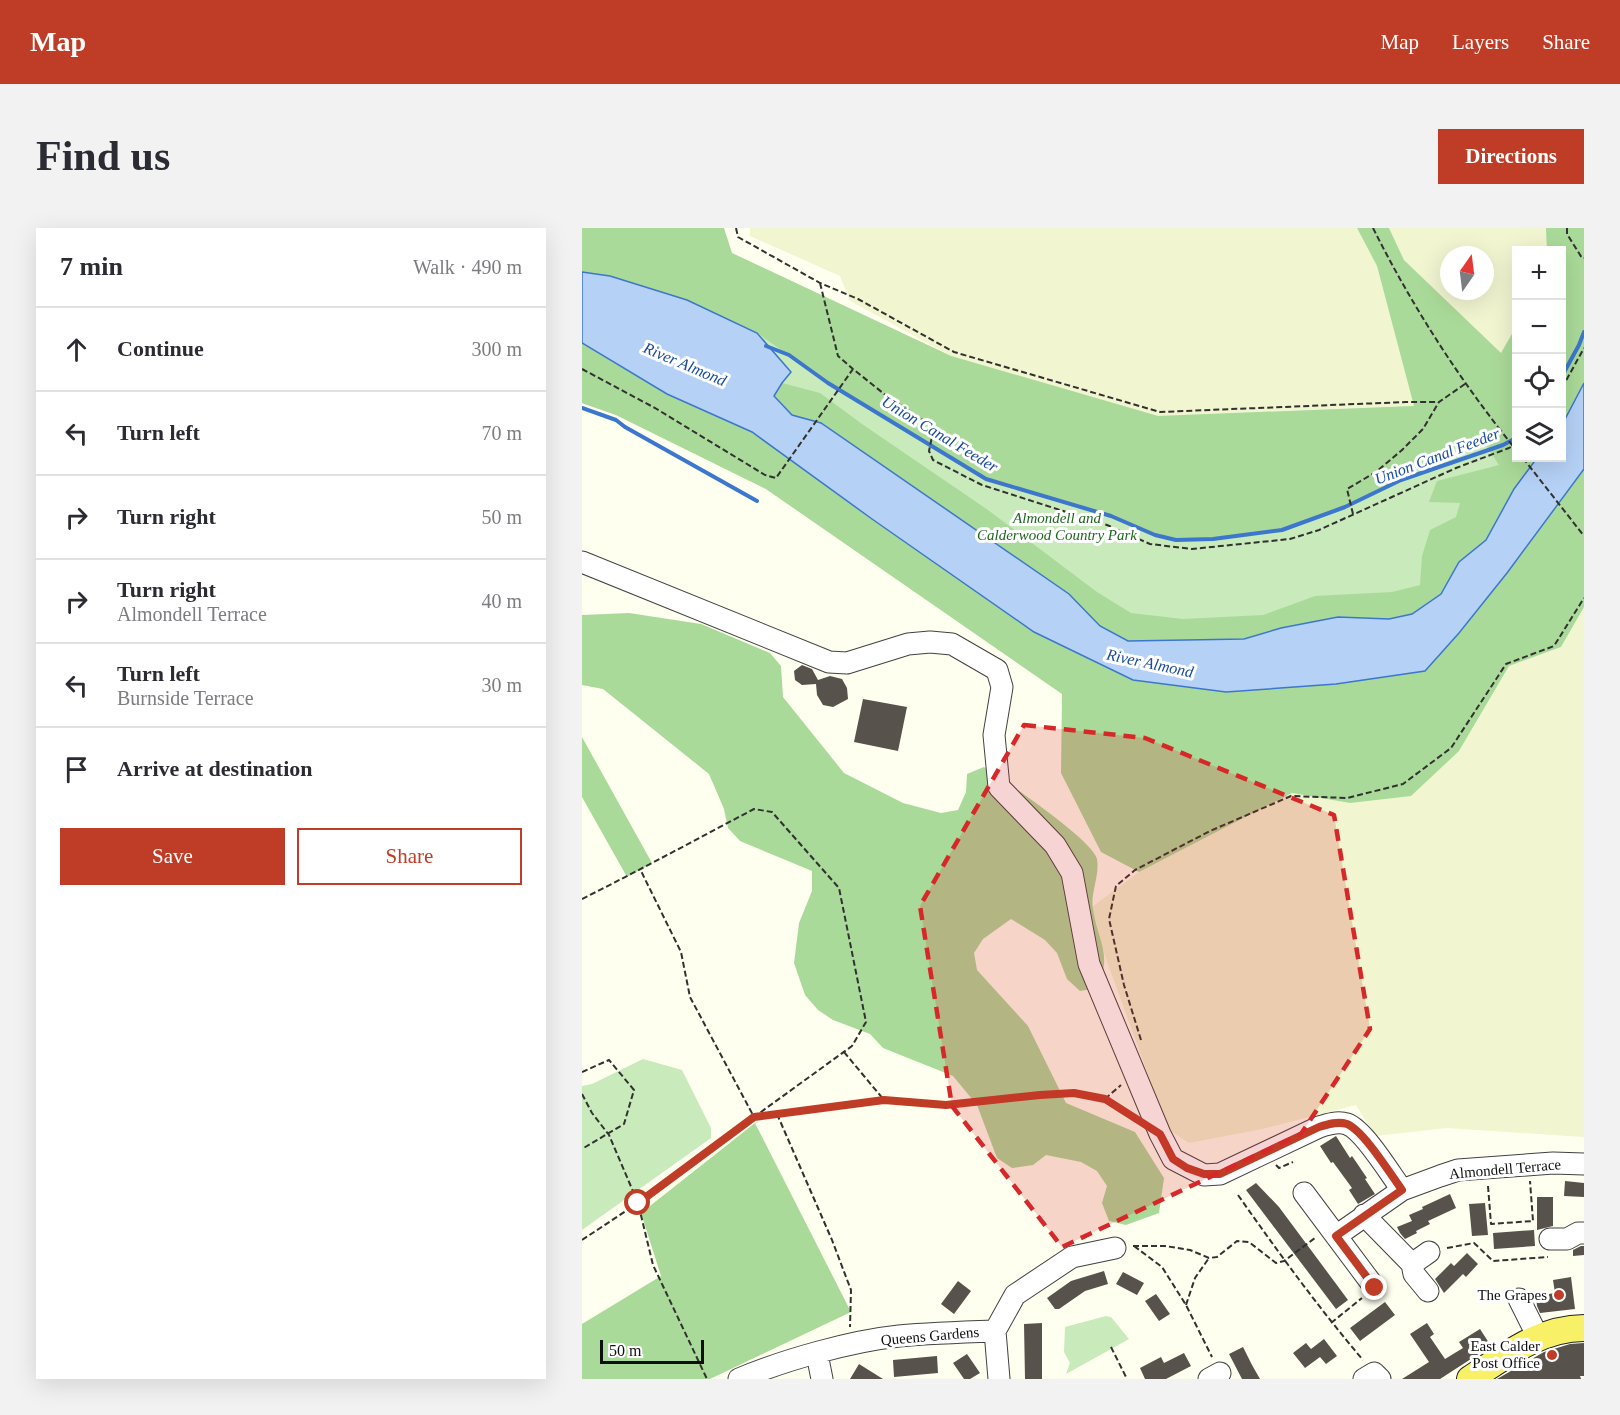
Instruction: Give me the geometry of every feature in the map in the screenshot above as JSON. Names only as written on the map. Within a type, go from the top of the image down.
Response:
[{"type":"main road","points":[[1470,1379],[1538,1337],[1569,1328],[1584,1328]]},
{"type":"street","points":[[582,562],[829,662],[847,663],[908,644],[930,642],[952,644],[997,670],[1002,687],[994,735],[999,787],[1055,845],[1072,873],[1089,964],[1160,1134],[1173,1159],[1187,1168],[1204,1174],[1220,1174],[1319,1127],[1335,1123],[1347,1124],[1360,1132],[1402,1190]]},
{"type":"street","name":"Almondell Terrace","points":[[1333,1232],[1402,1190],[1458,1170],[1584,1164]]},
{"type":"street","points":[[1304,1193],[1375,1288]]},
{"type":"street","points":[[1364,1215],[1421,1258],[1413,1274],[1428,1290]]},
{"type":"street","points":[[995,1330],[1015,1295],[1072,1257],[1125,1247]]},
{"type":"street","points":[[1519,1299],[1538,1337]]},
{"type":"street","name":"Queens Gardens","points":[[739,1379],[849,1345],[897,1336],[995,1330],[999,1379]]},
{"type":"street","points":[[817,1354],[822,1379]]},
{"type":"path","points":[[736,228],[738,237],[820,283],[858,299],[954,352],[1160,412],[1439,402]]},
{"type":"path","points":[[1373,228],[1393,268],[1465,384],[1512,445]]},
{"type":"path","points":[[1567,228],[1567,234],[1584,258]]},
{"type":"path","points":[[820,283],[838,356],[888,397],[934,427],[929,452],[933,460],[982,485],[1107,525],[1150,544],[1192,549],[1290,539],[1318,530],[1455,468],[1512,446]]},
{"type":"path","points":[[1566,381],[1584,348]]},
{"type":"path","points":[[582,369],[655,408],[765,475],[776,478],[853,369]]},
{"type":"path","points":[[1353,514],[1347,489],[1376,472],[1402,450],[1422,429],[1439,402],[1465,384]]},
{"type":"path","points":[[1526,462],[1584,536]]},
{"type":"path","points":[[1143,1047],[1124,985],[1109,920],[1116,886],[1135,870],[1210,831],[1291,796],[1347,798],[1403,784],[1451,748],[1506,664],[1554,645],[1584,598]]},
{"type":"path","points":[[582,899],[754,809],[772,812],[839,888],[866,1022],[852,1046],[638,1203],[582,1240]]},
{"type":"path","points":[[640,869],[681,952],[690,997],[754,1117]]},
{"type":"path","points":[[844,1052],[884,1100]]},
{"type":"path","points":[[582,1072],[609,1060],[634,1090],[624,1124],[582,1149]]},
{"type":"path","points":[[1105,1099],[1134,1073]]},
{"type":"path","points":[[754,1117],[884,1100],[946,1105],[1074,1093],[1105,1099],[1160,1134]]},
{"type":"path","points":[[582,1094],[592,1113],[609,1135],[638,1203],[653,1265],[707,1379]]},
{"type":"path","points":[[777,1114],[832,1240],[851,1290],[849,1345]]},
{"type":"path","points":[[1487,1168],[1491,1224],[1522,1222],[1533,1221],[1528,1165]]},
{"type":"path","points":[[1238,1195],[1284,1261],[1373,1377]]},
{"type":"path","points":[[1125,1247],[1165,1246],[1190,1250],[1209,1258],[1217,1257],[1237,1242],[1249,1242],[1276,1263],[1284,1261],[1333,1232]]},
{"type":"path","points":[[1421,1258],[1474,1244],[1493,1261],[1567,1242]]},
{"type":"path","points":[[1125,1247],[1162,1267],[1186,1305],[1214,1376]]},
{"type":"path","points":[[1186,1305],[1195,1278],[1209,1258]]},
{"type":"path","points":[[1111,1347],[1127,1379]]},
{"type":"highlighted area","points":[[1024,725],[1145,738],[1334,815],[1370,1029],[1301,1134],[1062,1247],[952,1106],[920,906]]},
{"type":"green space","points":[[582,228],[724,228],[732,253],[951,356],[1158,416],[1414,406],[1377,266],[1357,228],[1389,228],[1404,260],[1440,295],[1440,300],[1446,300],[1501,353],[1512,334],[1512,462],[1534,462],[1514,489],[1486,540],[1459,562],[1441,594],[1412,614],[1389,619],[1338,617],[1281,628],[1244,639],[1128,641],[1100,626],[1069,594],[821,423],[792,415],[774,396],[782,383],[820,393],[988,510],[1097,592],[1131,613],[1183,619],[1263,615],[1315,596],[1392,592],[1420,585],[1422,556],[1430,530],[1456,517],[1460,503],[1429,502],[1437,481],[1499,465],[1479,434],[1401,480],[1345,507],[1282,530],[1213,539],[1176,540],[1155,535],[1111,516],[986,479],[828,383],[757,333],[687,300],[610,276],[582,272]]},
{"type":"green space","points":[[750,228],[1357,228],[1377,266],[1415,406],[1158,416],[951,356],[850,301],[840,276],[750,236]]},
{"type":"green space","points":[[1389,228],[1546,228],[1547,246],[1512,246],[1512,334],[1501,354],[1445,300],[1494,300],[1494,246],[1440,246],[1440,295],[1404,260]]},
{"type":"green space","name":"Almondell and Calderwood Country Park","points":[[1546,228],[1584,228],[1584,467],[1421,650],[1063,694],[766,489],[616,415],[582,403],[582,321],[731,253],[951,356],[1158,416],[1415,406],[1501,354],[1512,334],[1512,462],[1566,462],[1566,246],[1547,246]]},
{"type":"green space","points":[[1546,228],[1584,228],[1584,383],[1566,417],[1566,246],[1547,246]]},
{"type":"green space","points":[[582,343],[667,394],[752,432],[1034,632],[1133,680],[1459,633],[1507,573],[1584,469],[1584,607],[1561,647],[1509,666],[1459,751],[1411,796],[1350,803],[1292,793],[1139,872],[1101,852],[1061,773],[1062,694],[766,489],[616,415],[582,403]]},
{"type":"green space","points":[[1584,607],[1584,1137],[1447,1128],[1375,1136],[1356,1105],[1262,1129],[1189,1143],[1168,1129],[1105,956],[1092,907],[1139,872],[1292,793],[1350,803],[1459,751],[1509,666],[1561,647]]},
{"type":"green space","points":[[629,613],[701,624],[770,653],[781,666],[783,697],[844,773],[903,803],[941,813],[958,810],[966,792],[967,774],[984,767],[1065,825],[1092,850],[1098,865],[1092,903],[1104,957],[1102,976],[1097,988],[1080,991],[1067,979],[1057,953],[1045,940],[1011,919],[983,939],[974,953],[977,970],[1028,1026],[1066,1103],[1135,1132],[1164,1178],[1159,1213],[1126,1225],[1109,1221],[1102,1203],[1107,1186],[1097,1171],[1081,1162],[1046,1155],[1033,1165],[1012,1168],[997,1158],[977,1105],[953,1076],[883,1048],[870,1034],[833,1020],[818,1010],[805,995],[794,963],[799,923],[812,891],[812,871],[740,841],[728,828],[724,809],[709,774],[603,689],[582,685],[582,615]]},
{"type":"green space","points":[[582,737],[652,863],[627,877],[582,797]]},
{"type":"green space","points":[[643,1059],[682,1070],[711,1128],[711,1138],[582,1230],[582,1086],[592,1084]]},
{"type":"green space","points":[[755,1123],[851,1312],[710,1379],[582,1379],[582,1324],[661,1276],[641,1213]]},
{"type":"green space","points":[[1106,1316],[1111,1317],[1129,1339],[1066,1374],[1070,1363],[1064,1352],[1065,1327]]},
{"type":"water","name":"River Almond","points":[[582,272],[610,276],[687,300],[757,333],[791,372],[774,396],[792,415],[821,423],[1069,594],[1100,626],[1128,641],[1244,639],[1281,628],[1338,617],[1389,619],[1412,614],[1441,594],[1459,562],[1486,540],[1514,489],[1534,462],[1566,462],[1566,417],[1584,383],[1584,469],[1507,573],[1425,671],[1336,684],[1226,692],[1133,680],[1034,632],[752,432],[667,394],[582,343]]},
{"type":"building","points":[[802,665],[812,669],[818,680],[830,676],[842,679],[847,688],[848,699],[833,707],[823,705],[817,695],[816,684],[802,685],[795,680],[794,671]]},
{"type":"building","points":[[863,699],[907,707],[898,751],[854,742]]},
{"type":"building","points":[[1336,1136],[1350,1158],[1352,1156],[1367,1178],[1365,1179],[1375,1194],[1358,1204],[1349,1190],[1352,1188],[1320,1146]]},
{"type":"building","points":[[1565,1181],[1584,1183],[1584,1197],[1564,1196]]},
{"type":"building","points":[[1256,1183],[1279,1207],[1348,1300],[1336,1309],[1246,1190]]},
{"type":"building","points":[[1450,1194],[1456,1208],[1428,1221],[1430,1224],[1405,1239],[1397,1227],[1412,1221],[1409,1215]]},
{"type":"building","points":[[1537,1197],[1553,1197],[1553,1226],[1537,1230]]},
{"type":"building","points":[[1485,1203],[1488,1235],[1472,1236],[1469,1204]]},
{"type":"building","points":[[1534,1230],[1535,1246],[1494,1249],[1493,1233]]},
{"type":"building","points":[[1584,1246],[1584,1255],[1573,1256],[1573,1250]]},
{"type":"building","points":[[1467,1253],[1478,1264],[1466,1277],[1463,1274],[1444,1293],[1435,1279],[1451,1263],[1454,1266]]},
{"type":"building","points":[[1104,1271],[1108,1284],[1085,1291],[1059,1309],[1055,1309],[1047,1298],[1071,1281]]},
{"type":"building","points":[[1123,1272],[1144,1283],[1137,1295],[1116,1284]]},
{"type":"building","name":"The Grapes","points":[[1571,1277],[1575,1309],[1540,1313],[1536,1296],[1555,1293],[1553,1280]]},
{"type":"building","points":[[958,1281],[971,1291],[954,1314],[941,1304]]},
{"type":"building","points":[[1156,1294],[1170,1314],[1159,1321],[1145,1301]]},
{"type":"building","points":[[1385,1302],[1395,1315],[1360,1341],[1350,1328]]},
{"type":"building","points":[[1042,1323],[1042,1379],[1025,1379],[1024,1324]]},
{"type":"building","points":[[1427,1323],[1434,1334],[1430,1337],[1445,1359],[1463,1348],[1459,1342],[1480,1329],[1491,1346],[1440,1379],[1402,1379],[1429,1362],[1410,1334]]},
{"type":"building","points":[[1324,1339],[1337,1356],[1326,1364],[1320,1357],[1305,1368],[1293,1353],[1306,1343],[1311,1349]]},
{"type":"building","points":[[1584,1343],[1584,1376],[1580,1376],[1581,1379],[1497,1379],[1544,1352],[1570,1344]]},
{"type":"building","points":[[1243,1347],[1260,1379],[1242,1379],[1229,1354]]},
{"type":"building","points":[[1184,1353],[1191,1366],[1166,1379],[1145,1379],[1140,1368],[1161,1357],[1164,1363]]},
{"type":"building","points":[[967,1354],[980,1373],[970,1379],[964,1379],[953,1363]]},
{"type":"building","points":[[937,1356],[938,1373],[894,1377],[893,1360]]},
{"type":"building","points":[[859,1364],[883,1379],[850,1379]]},
{"type":"waterway","name":"Union Canal Feeder","points":[[1566,369],[1584,332]]},
{"type":"waterway","name":"Union Canal Feeder","points":[[766,346],[789,355],[828,383],[986,479],[1111,516],[1155,535],[1176,540],[1213,539],[1282,530],[1345,507],[1401,480],[1512,440]]},
{"type":"waterway","points":[[582,408],[616,420],[757,501]]},
{"type":"place","name":"The Grapes","points":[[1559,1295]]},
{"type":"place","name":"East Calder Post Office","points":[[1552,1355]]},
{"type":"route","points":[[638,1203],[754,1117],[884,1100],[946,1105],[1074,1093],[1105,1099],[1160,1134],[1173,1159],[1187,1168],[1204,1174],[1220,1174],[1319,1127],[1335,1123],[1347,1124],[1360,1132],[1402,1190],[1336,1236],[1375,1288]]}]
